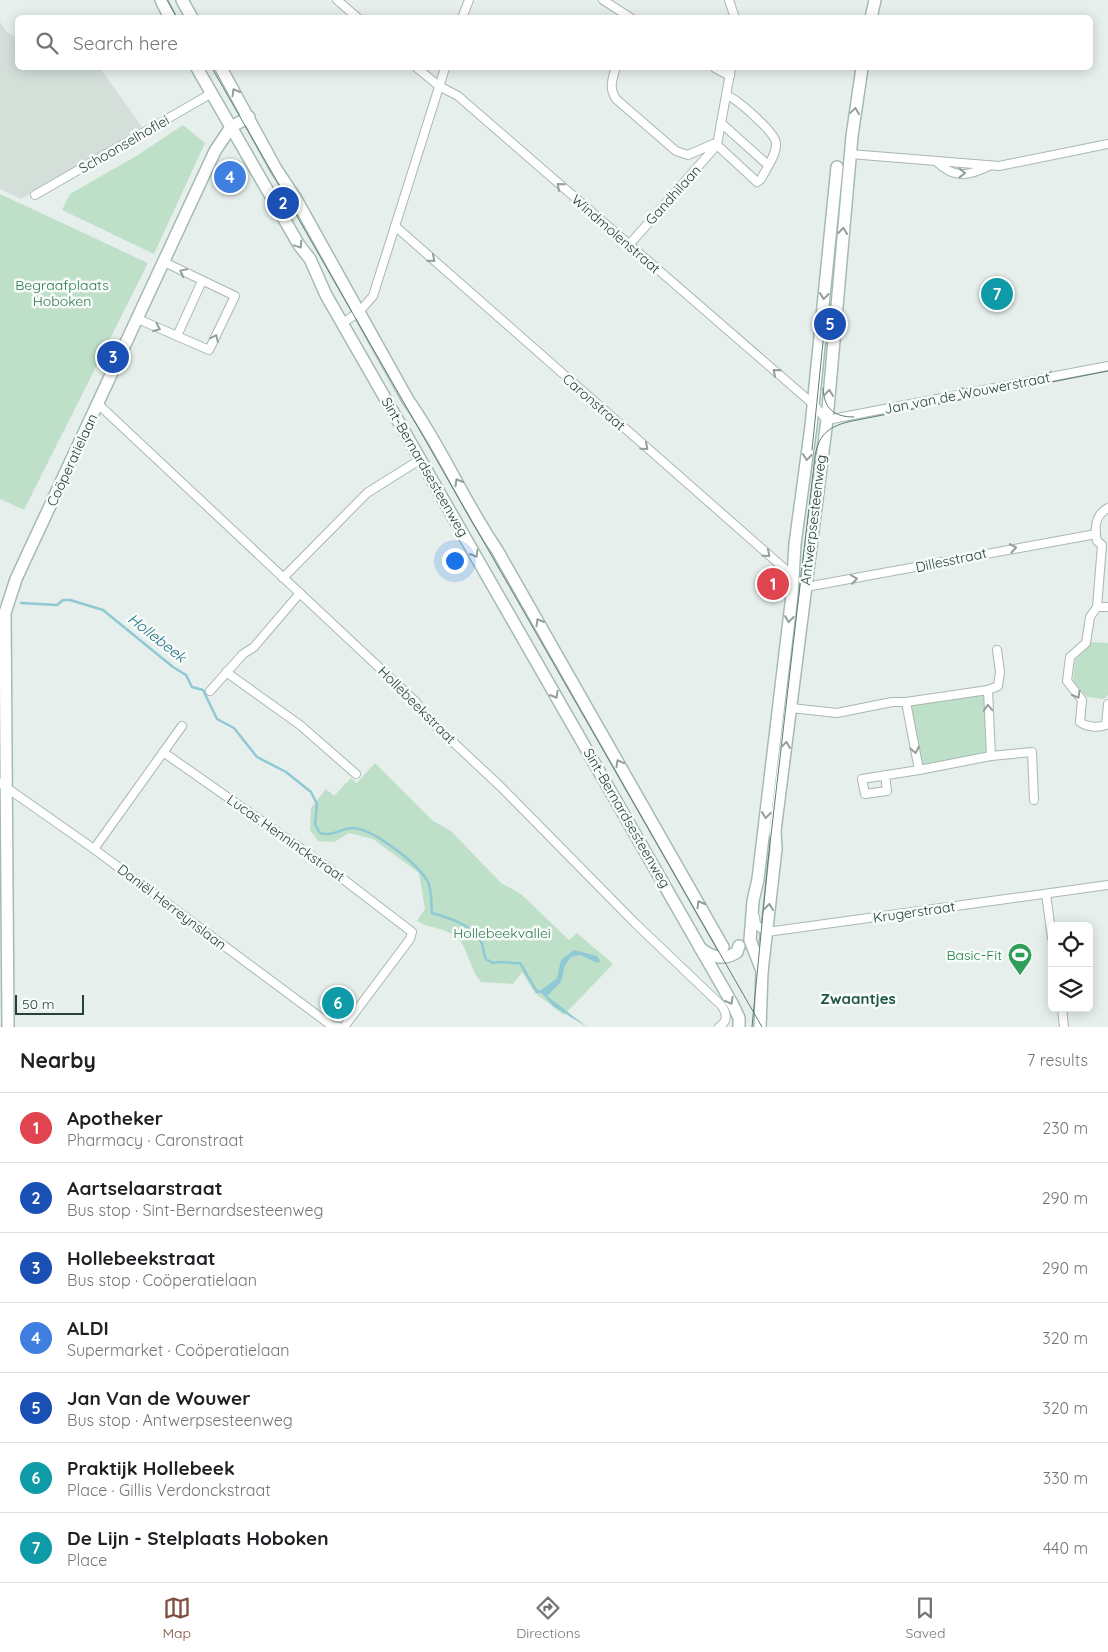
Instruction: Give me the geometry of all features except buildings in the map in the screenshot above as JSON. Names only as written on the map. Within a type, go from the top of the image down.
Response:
[{"type":"street","points":[[161,0],[168,15]]},
{"type":"street","points":[[182,0],[190,15]]},
{"type":"street","points":[[337,0],[354,15]]},
{"type":"street","points":[[463,15],[469,0]]},
{"type":"street","points":[[603,0],[626,15]]},
{"type":"street","points":[[729,0],[734,15]]},
{"type":"street","points":[[872,15],[874,0]]},
{"type":"street","name":"Sint-Bernardsesteenweg","points":[[198,70],[298,245],[310,259],[326,295],[733,1005],[739,1026]]},
{"type":"street","name":"Sint-Bernardsesteenweg","points":[[222,70],[250,117],[276,169],[296,199],[360,311],[408,400],[423,420],[462,489],[475,517],[502,558],[720,952]]},
{"type":"street","name":"Windmolenstraat","points":[[419,70],[439,86],[458,96],[628,246],[813,404],[827,420]]},
{"type":"street","points":[[343,323],[360,311],[373,296],[444,70]]},
{"type":"street","name":"Gandhilaan","points":[[615,70],[611,92],[616,99],[676,151],[688,155],[713,144],[717,145]]},
{"type":"street","name":"Antwerpsesteenweg","points":[[760,1021],[762,972],[776,849],[776,831],[827,420],[850,154],[862,70]]},
{"type":"street","points":[[726,95],[738,101],[774,137],[776,146],[768,165],[757,182],[717,145],[730,72]]},
{"type":"street","name":"Schoonselhoflei","points":[[36,196],[212,94]]},
{"type":"street","name":"Coöperatielaan","points":[[2,713],[7,602],[16,579],[215,151],[231,127],[250,117]]},
{"type":"street","points":[[721,123],[768,165]]},
{"type":"street","points":[[850,154],[937,162],[946,170],[959,174],[979,171],[989,166],[999,166],[1108,144]]},
{"type":"street","name":"Gandhilaan","points":[[628,246],[717,145]]},
{"type":"street","name":"Antwerpsesteenweg","points":[[762,972],[750,940],[752,914],[794,577],[795,544],[813,404],[837,167]]},
{"type":"street","name":"Caronstraat","points":[[395,226],[794,577]]},
{"type":"street","points":[[138,319],[209,350],[235,296],[164,262]]},
{"type":"street","points":[[177,336],[202,281]]},
{"type":"street","name":"Jan van de Wouwerstraat","points":[[827,420],[1108,366]]},
{"type":"street","name":"Hollebeekstraat","points":[[98,404],[416,702],[423,714],[500,786],[632,919],[722,1006],[726,1015],[725,1023],[719,1027]]},
{"type":"street","points":[[283,578],[367,493],[421,459]]},
{"type":"street","points":[[1108,508],[1099,514],[1097,519],[1097,541],[1105,545],[1097,607],[1090,617],[1086,643],[1070,657],[1067,681],[1082,700],[1080,722],[1084,726],[1101,727],[1106,725],[1108,704]]},
{"type":"street","name":"Dillesstraat","points":[[806,587],[1096,534]]},
{"type":"street","points":[[210,691],[243,654],[254,647],[300,593]]},
{"type":"street","points":[[1097,607],[1108,608],[1108,604]]},
{"type":"street","points":[[791,708],[837,713],[892,702],[906,702],[988,690],[998,686],[1000,672],[997,650]]},
{"type":"street","points":[[226,672],[300,726],[356,774]]},
{"type":"street","points":[[988,690],[991,756]]},
{"type":"street","points":[[906,702],[919,770]]},
{"type":"street","points":[[2,713],[4,943],[8,1027]]},
{"type":"street","points":[[94,849],[182,726]]},
{"type":"street","name":"Lucas Henninckstraat","points":[[162,752],[326,866],[409,927],[412,932],[410,939],[344,1027]]},
{"type":"street","points":[[885,776],[991,756],[1032,752],[1034,800]]},
{"type":"street","name":"Daniël Herreynslaan","points":[[3,785],[94,849],[332,1026],[339,1027]]},
{"type":"street","name":"Krugerstraat","points":[[720,952],[739,946],[767,932],[1108,885]]},
{"type":"street","points":[[1046,894],[1050,922]]},
{"type":"street","points":[[752,914],[756,925],[767,932]]},
{"type":"street","points":[[700,948],[720,952],[712,971]]},
{"type":"street","points":[[1062,1012],[1064,1027]]},
{"type":"street","points":[[760,1021],[768,1027]]},
{"type":"shaded area","points":[[0,22],[7,32],[15,37],[15,70],[101,70],[142,127],[21,199],[0,189]]},
{"type":"green space","points":[[183,125],[205,143],[154,254],[62,210],[70,194],[138,155]]},
{"type":"green space","name":"Begraafplaats Hoboken","points":[[0,194],[148,263],[24,510],[0,499]]},
{"type":"green space","points":[[1092,642],[1108,643],[1108,695],[1104,699],[1087,697],[1073,682],[1075,660]]},
{"type":"green space","points":[[988,690],[991,756],[919,770],[906,702]]},
{"type":"green space","name":"Hollebeekvallei","points":[[375,763],[433,821],[451,831],[501,883],[521,894],[569,940],[577,933],[613,964],[564,1015],[535,993],[522,972],[513,984],[481,982],[459,940],[449,932],[417,921],[425,909],[419,873],[373,839],[349,833],[334,842],[318,841],[310,830],[311,808],[326,789],[334,796],[351,778],[357,783]]},
{"type":"water","points":[[574,950],[597,956],[600,961],[598,963],[580,955],[571,957],[565,965],[561,982],[547,996],[587,1027],[553,1006],[540,991],[557,978],[561,960]]},
{"type":"waterway","name":"Hollebeek","points":[[21,603],[57,605],[63,600],[70,600],[103,610],[173,667],[186,675],[192,687],[203,690],[217,719],[234,728],[257,757],[286,772],[311,792],[317,804],[315,824],[320,833],[329,834],[353,828],[372,834],[395,849],[415,866],[428,882],[431,893],[432,913],[468,927],[479,937],[486,959],[493,963],[520,963],[537,992],[542,991]]},
{"type":"tram line","points":[[167,0],[175,15]]},
{"type":"tram line","points":[[213,70],[762,1027]]},
{"type":"tram line","points":[[812,450],[825,323]]},
{"type":"tram line","points":[[1035,381],[1044,378],[1051,371]]},
{"type":"tram line","points":[[752,1027],[768,861],[815,456],[819,442],[832,428],[852,421],[1108,371]]},
{"type":"tram line","points":[[823,388],[825,401],[831,410],[847,417],[854,417]]},
{"type":"tram line","points":[[961,388],[986,391]]},
{"type":"place","name":"ALDI","points":[[230,177]]},
{"type":"place","name":"Aartselaarstraat","points":[[283,203]]},
{"type":"place","name":"De Lijn - Stelplaats Hoboken","points":[[997,294]]},
{"type":"place","name":"Jan Van de Wouwer","points":[[830,324]]},
{"type":"place","name":"Hollebeekstraat","points":[[113,357]]},
{"type":"place","name":"Apotheker","points":[[773,584]]},
{"type":"place","name":"Basic-Fit","points":[[1020,976]]},
{"type":"place","name":"Praktijk Hollebeek","points":[[338,1003]]},
{"type":"district","name":"Zwaantjes","points":[[858,999]]}]
